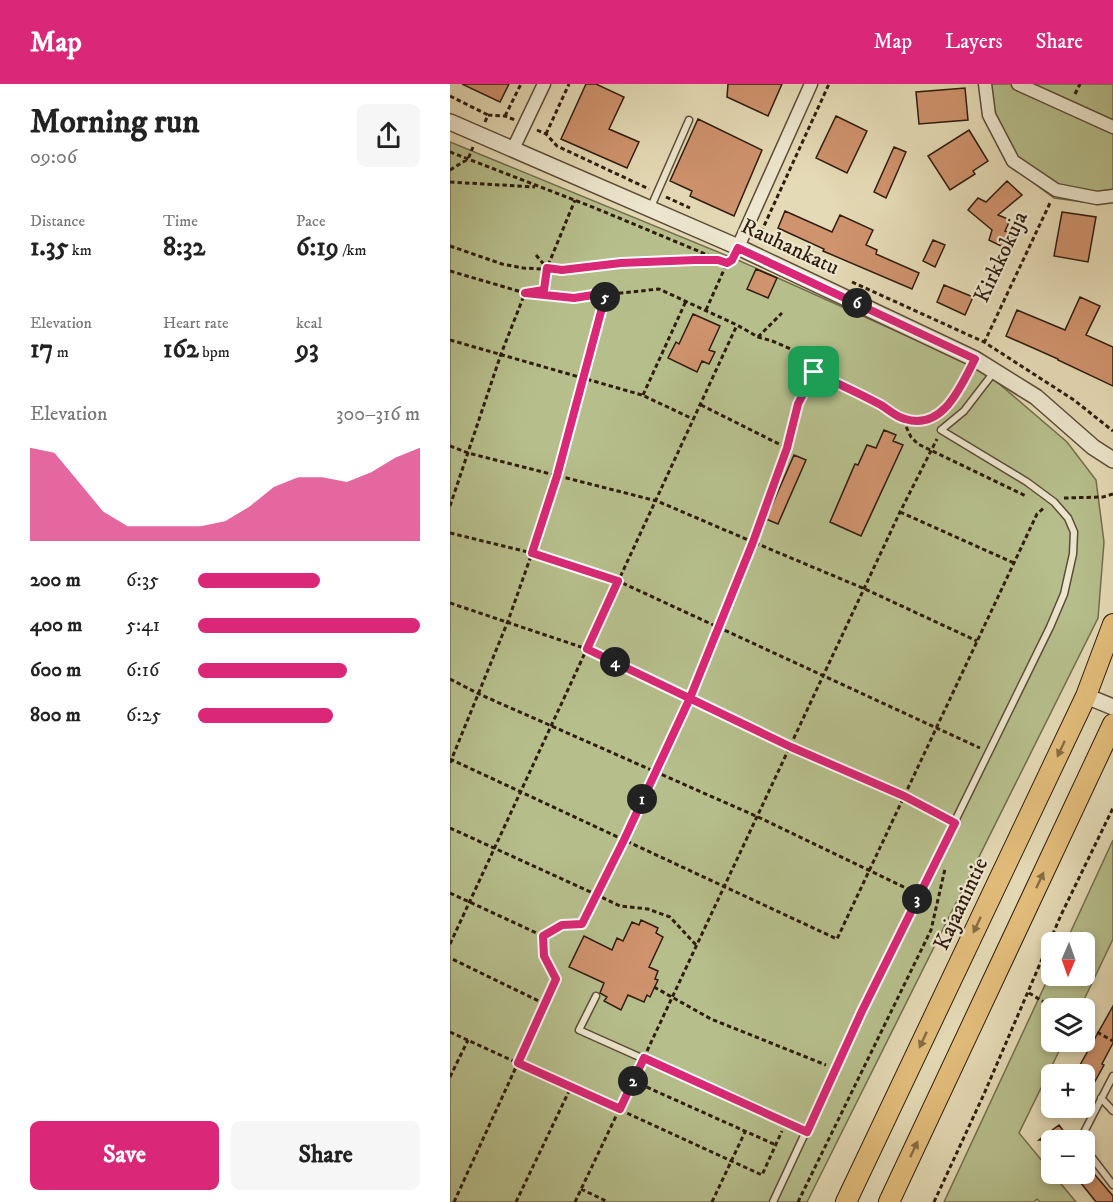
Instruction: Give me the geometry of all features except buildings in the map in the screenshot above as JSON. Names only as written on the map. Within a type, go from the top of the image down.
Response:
[{"type":"main road","name":"Kajaanintie","points":[[846,1202],[1086,696],[1113,624]]},
{"type":"main road","points":[[889,1202],[1113,724]]},
{"type":"street","points":[[513,149],[544,84]]},
{"type":"street","points":[[738,248],[811,84]]},
{"type":"street","points":[[985,84],[989,115],[1013,161],[1056,190],[1097,198],[1113,196]]},
{"type":"street","points":[[1018,84],[1113,127]]},
{"type":"street","name":"Rauhankatu","points":[[450,122],[738,248],[975,359],[1036,397],[1093,447],[1113,460]]},
{"type":"street","name":"Rauhankatu","points":[[1093,447],[1113,473]]},
{"type":"street","points":[[1086,696],[1113,707]]},
{"type":"lane","points":[[650,209],[689,120]]},
{"type":"lane","points":[[773,1202],[862,1011],[990,752],[1064,594],[1073,554],[1074,532],[1068,518],[1054,502],[1027,482],[942,430],[964,411],[995,371]]},
{"type":"lane","points":[[596,996],[579,1030],[807,1132]]},
{"type":"lane","points":[[1086,1130],[1103,1101],[1113,1076]]},
{"type":"lane","points":[[1103,1101],[1113,1100]]},
{"type":"lane","points":[[1103,1101],[1113,1111]]},
{"type":"lane","points":[[1095,1161],[1113,1185]]},
{"type":"path","points":[[505,116],[521,84]]},
{"type":"path","points":[[546,134],[569,84]]},
{"type":"path","points":[[758,239],[829,84]]},
{"type":"path","points":[[1075,94],[1080,84]]},
{"type":"path","points":[[450,96],[488,115]]},
{"type":"path","points":[[557,147],[700,213]]},
{"type":"path","points":[[450,152],[575,200],[727,263]]},
{"type":"path","points":[[450,170],[468,159]]},
{"type":"path","points":[[450,182],[540,187]]},
{"type":"path","name":"Kirkkokuja","points":[[814,372],[903,419],[919,422],[933,418],[949,404],[975,359],[1056,190]]},
{"type":"path","points":[[525,293],[544,290],[547,268],[575,200]]},
{"type":"path","points":[[450,246],[502,264],[523,268],[562,270],[621,263],[718,260]]},
{"type":"path","points":[[706,310],[727,263],[732,260],[738,248]]},
{"type":"path","points":[[536,255],[547,268]]},
{"type":"path","points":[[450,271],[525,293],[574,298],[659,289],[758,337],[810,357],[814,372],[798,404],[787,448],[719,627],[690,698],[624,840],[582,924],[562,925],[543,936]]},
{"type":"path","points":[[450,506],[501,354],[525,293]]},
{"type":"path","points":[[606,293],[557,476],[532,553],[508,621],[450,761],[837,939],[1037,514],[1047,506]]},
{"type":"path","points":[[642,395],[686,301]]},
{"type":"path","points":[[758,337],[782,313]]},
{"type":"path","points":[[450,944],[737,325]]},
{"type":"path","points":[[450,340],[642,395],[694,419]]},
{"type":"path","points":[[700,405],[787,448]]},
{"type":"path","points":[[450,446],[468,453],[657,501],[865,589],[977,641]]},
{"type":"path","points":[[575,1202],[900,512],[931,451]]},
{"type":"path","points":[[900,512],[1014,563]]},
{"type":"path","points":[[450,533],[532,553],[618,581],[990,752]]},
{"type":"path","points":[[450,603],[587,649],[791,747],[904,796],[955,823]]},
{"type":"path","points":[[450,679],[479,694],[758,817],[920,895]]},
{"type":"path","points":[[934,1202],[1029,993],[1061,915],[1113,808]]},
{"type":"path","points":[[450,828],[620,906],[648,909],[670,916],[696,945]]},
{"type":"path","points":[[798,1202],[931,930],[945,866]]},
{"type":"path","points":[[450,893],[543,936]]},
{"type":"path","points":[[454,1202],[556,979],[544,956],[543,936]]},
{"type":"path","points":[[450,958],[545,1004]]},
{"type":"path","points":[[654,987],[711,1019],[836,1069]]},
{"type":"path","points":[[1029,993],[1041,1000]]},
{"type":"path","points":[[1095,1031],[1113,1041]]},
{"type":"path","points":[[450,1032],[762,1174],[786,1122]]},
{"type":"path","points":[[450,1077],[468,1040]]},
{"type":"path","points":[[633,1081],[776,1145]]},
{"type":"path","points":[[516,1202],[571,1087]]},
{"type":"path","points":[[712,1202],[745,1132]]},
{"type":"path","points":[[582,1189],[608,1202]]},
{"type":"green space","points":[[981,84],[1113,84],[1113,201],[1098,204],[1054,198],[1011,166]]},
{"type":"green space","points":[[450,142],[740,261],[983,370],[1067,442],[1096,480],[1104,542],[1098,618],[807,1202],[450,1202]]},
{"type":"green space","points":[[1113,840],[1113,939],[1095,977],[1095,932],[1071,932]]},
{"type":"green space","points":[[1044,986],[1091,986],[1085,998],[1041,998],[1041,1052],[1059,1052],[1053,1064],[1041,1064],[1041,1088],[1019,1133],[1041,1160],[1041,1184],[1061,1184],[1076,1202],[1040,1202],[1037,1199],[1034,1202],[944,1202]]},
{"type":"route","points":[[814,372],[798,404],[787,448],[719,627],[690,698],[624,840],[582,924],[562,925],[543,936],[544,956],[556,979],[518,1063],[620,1109],[644,1058],[807,1132],[862,1011],[955,823],[904,796],[791,747],[690,698],[587,649],[618,581],[532,553],[557,476],[606,293],[574,298],[525,293],[544,290],[547,268],[562,270],[621,263],[695,260],[718,260],[727,263],[732,260],[738,248],[975,359],[949,404],[933,418],[919,422],[903,419],[814,372]]}]
